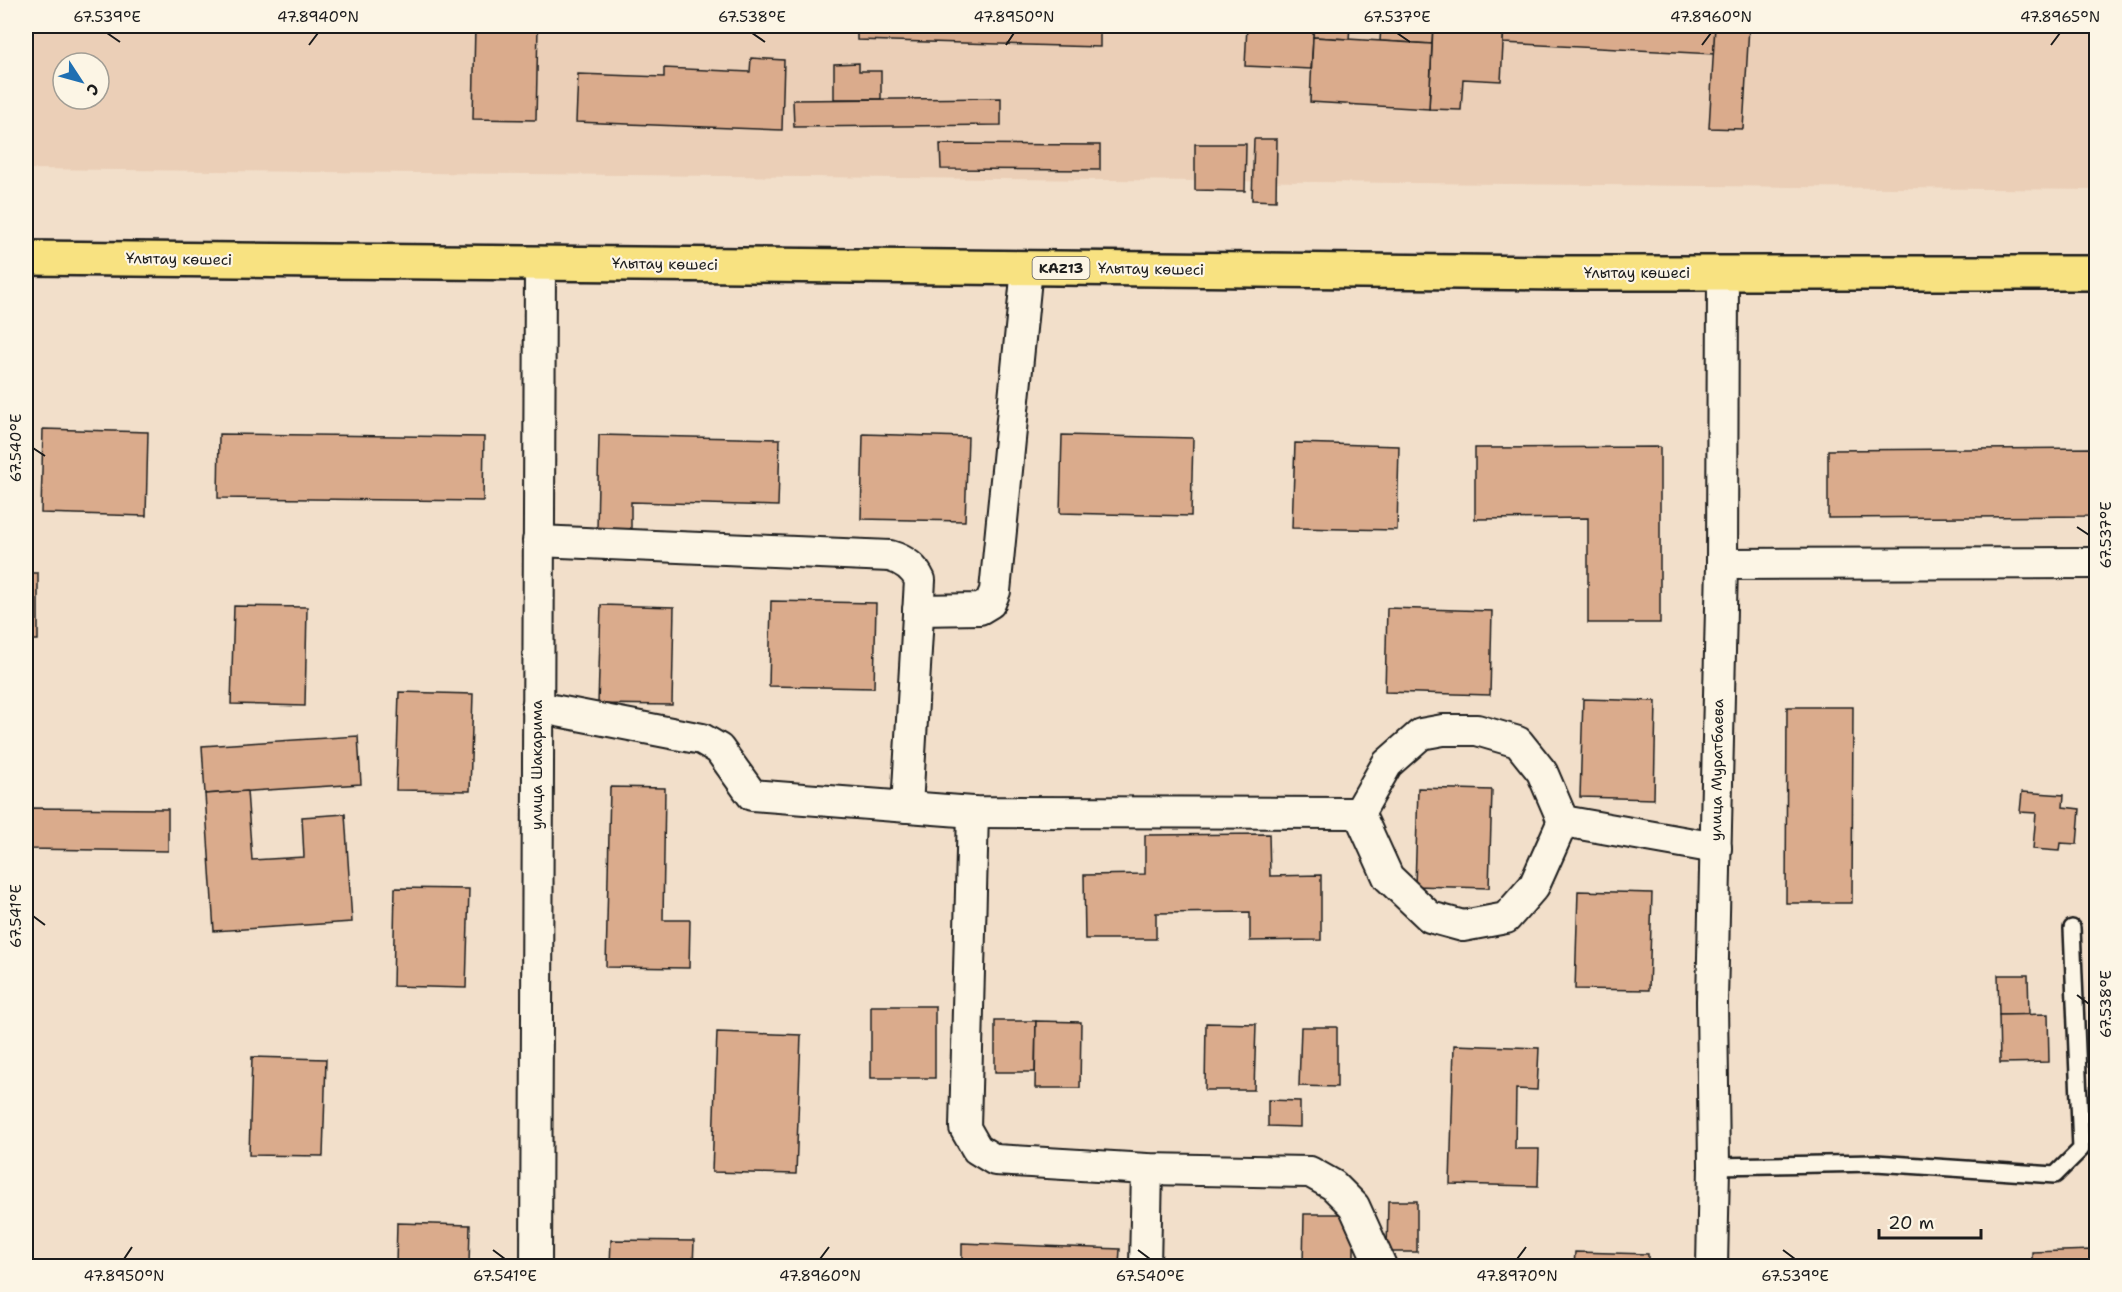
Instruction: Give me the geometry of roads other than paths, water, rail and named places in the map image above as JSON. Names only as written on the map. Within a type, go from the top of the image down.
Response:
[{"type":"main road","name":"Ұлытау көшесі","points":[[26,258],[1027,268],[2097,273]]},
{"type":"street","name":"улица Шакарима","points":[[536,1266],[540,263]]},
{"type":"street","points":[[918,610],[980,609],[990,603],[995,591],[1027,268]]},
{"type":"street","name":"улица Муратбаева","points":[[1712,1266],[1714,1166],[1712,1001],[1722,564],[1723,273]]},
{"type":"street","points":[[538,541],[890,555],[902,560],[916,571],[920,580],[907,807]]},
{"type":"street","points":[[1722,564],[2097,563]]},
{"type":"street","points":[[537,707],[702,740],[719,749],[752,795],[973,812],[1359,813]]},
{"type":"street","points":[[1443,730],[1477,730],[1518,742],[1542,772],[1563,821],[1534,886],[1506,918],[1464,926],[1430,917],[1388,877],[1359,813],[1387,764],[1421,734],[1443,730]]},
{"type":"street","points":[[973,812],[965,1128],[977,1149],[995,1160],[1147,1169],[1310,1172],[1333,1185],[1354,1206],[1382,1266]]},
{"type":"street","points":[[1563,821],[1716,848]]},
{"type":"street","points":[[1145,1266],[1147,1169]]},
{"type":"lane","points":[[1714,1166],[1876,1163],[2055,1175],[2081,1149],[2072,928]]}]
